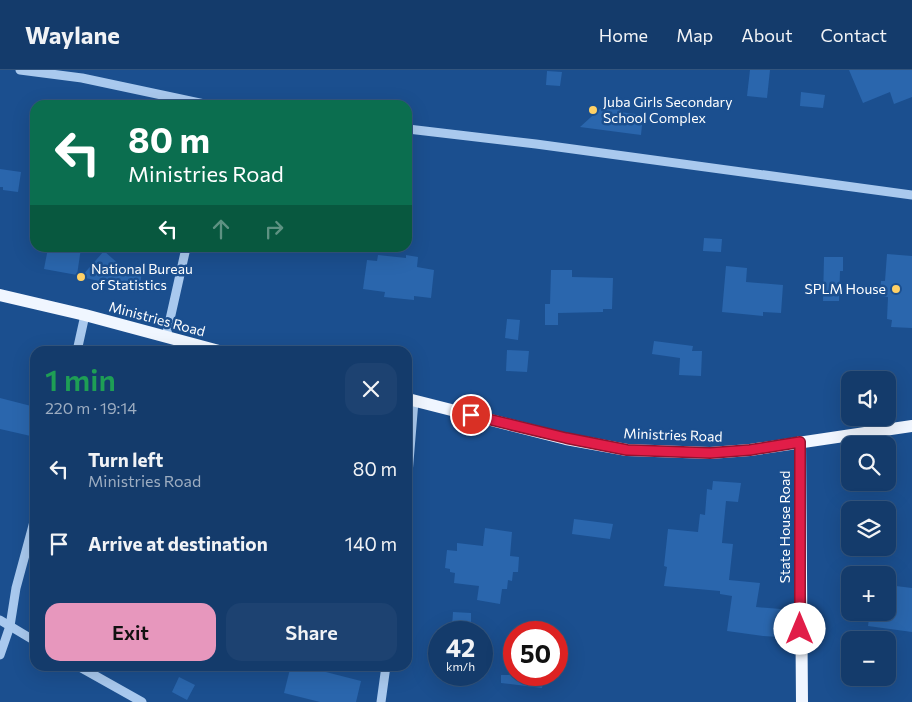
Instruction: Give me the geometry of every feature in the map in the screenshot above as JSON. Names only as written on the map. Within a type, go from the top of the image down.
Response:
[{"type":"main road","name":"Ministries Road","points":[[0,295],[199,346]]},
{"type":"main road","name":"Ministries Road","points":[[412,400],[566,438],[627,450],[710,453],[750,450],[912,426]]},
{"type":"main road","name":"State House Road","points":[[800,442],[800,667],[802,702]]},
{"type":"street","points":[[21,70],[84,74],[189,100]]},
{"type":"street","points":[[412,129],[912,194]]},
{"type":"street","points":[[166,338],[185,252]]},
{"type":"street","points":[[78,346],[85,316]]},
{"type":"street","points":[[0,655],[10,626],[16,588],[30,536]]},
{"type":"street","points":[[0,620],[30,638]]},
{"type":"street","points":[[87,671],[142,702]]},
{"type":"street","points":[[381,702],[385,671]]},
{"type":"building","points":[[750,70],[770,70],[767,98],[747,96]]},
{"type":"building","points":[[849,70],[912,70],[912,97],[894,104],[890,92],[863,103]]},
{"type":"building","points":[[547,71],[562,72],[560,86],[546,85]]},
{"type":"building","points":[[801,92],[825,95],[823,108],[800,106]]},
{"type":"building","points":[[611,99],[622,103],[620,112],[643,115],[641,135],[580,127]]},
{"type":"building","points":[[0,169],[21,172],[18,192],[3,190],[3,187],[0,187]]},
{"type":"building","points":[[704,238],[722,239],[721,252],[703,251]]},
{"type":"building","points":[[47,252],[80,252],[77,275],[44,269]]},
{"type":"building","points":[[103,252],[121,266],[142,269],[140,288],[108,286],[108,283],[81,277]]},
{"type":"building","name":"SPLM House","points":[[887,254],[912,256],[912,328],[891,327],[892,320],[887,319],[888,297],[880,296],[881,281],[885,281]]},
{"type":"building","points":[[378,255],[406,258],[406,255],[418,257],[417,267],[434,270],[431,298],[414,296],[414,300],[384,297],[385,292],[363,289],[367,260],[377,261]]},
{"type":"building","points":[[824,257],[843,257],[843,271],[840,271],[839,301],[823,301]]},
{"type":"building","points":[[726,266],[747,268],[746,282],[783,285],[781,313],[763,312],[763,316],[722,312]]},
{"type":"building","points":[[551,270],[572,270],[572,277],[613,278],[612,309],[603,309],[603,312],[558,313],[558,325],[545,325],[545,304],[550,304]]},
{"type":"building","points":[[507,319],[520,320],[518,340],[505,338]]},
{"type":"building","points":[[654,341],[693,346],[692,351],[702,351],[701,376],[679,375],[680,358],[652,354]]},
{"type":"building","points":[[507,350],[529,351],[527,372],[506,371]]},
{"type":"building","points":[[0,398],[30,406],[30,436],[0,429]]},
{"type":"building","points":[[713,481],[741,483],[738,502],[726,501],[722,543],[733,544],[729,580],[760,583],[756,607],[781,609],[780,637],[727,631],[732,596],[720,594],[720,591],[664,586],[667,567],[664,566],[668,529],[698,532],[700,514],[705,515],[707,489],[712,490]]},
{"type":"building","points":[[574,519],[613,524],[610,539],[572,534]]},
{"type":"building","points":[[485,528],[512,532],[510,556],[519,557],[518,572],[513,572],[512,581],[508,580],[507,589],[502,589],[500,604],[477,600],[479,586],[454,583],[455,573],[445,568],[447,550],[457,551],[457,543],[483,546]]},
{"type":"building","points":[[896,586],[912,588],[912,632],[868,626],[869,621],[896,621]]},
{"type":"building","points":[[453,612],[471,613],[471,621],[452,621]]},
{"type":"building","points":[[290,671],[322,671],[361,681],[356,702],[320,702],[284,693]]},
{"type":"building","points":[[501,675],[503,675],[503,683],[501,683]]},
{"type":"building","points":[[179,677],[195,685],[187,700],[172,692]]},
{"type":"building","points":[[526,686],[542,686],[542,688]]},
{"type":"place","name":"Juba Girls Secondary School Complex","points":[[593,110]]},
{"type":"place","name":"National Bureau of Statistics","points":[[81,277]]},
{"type":"place","name":"SPLM House","points":[[896,289]]},
{"type":"route","points":[[471,415],[566,438],[627,450],[710,453],[750,450],[800,442],[800,629]]}]
